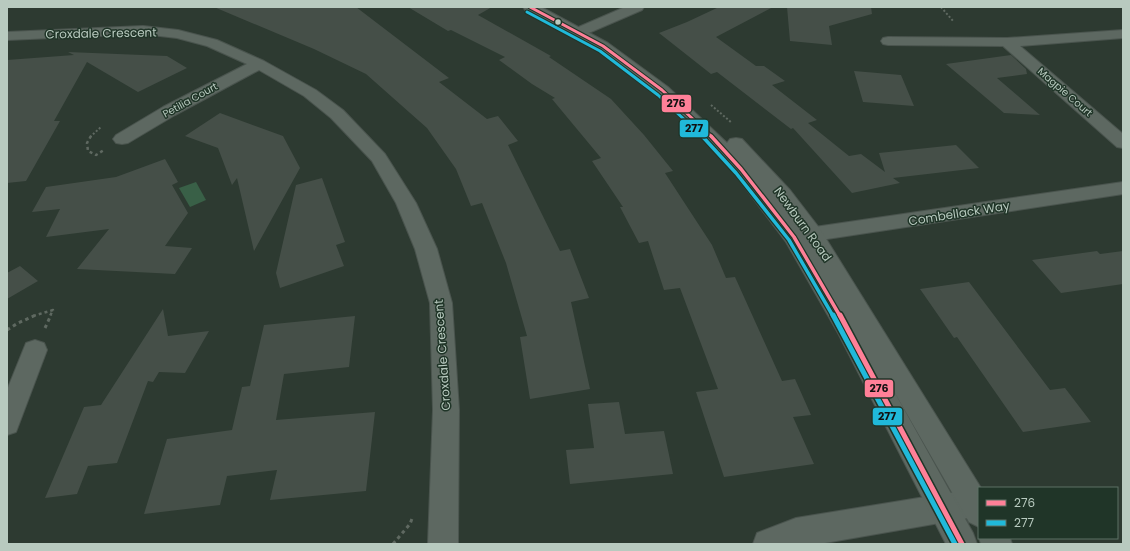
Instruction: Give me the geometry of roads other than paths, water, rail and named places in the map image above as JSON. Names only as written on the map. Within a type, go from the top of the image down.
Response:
[{"type":"street","name":"Newburn Road","points":[[530,7],[584,30]]},
{"type":"street","name":"Newburn Road","points":[[550,7],[584,30],[650,81],[688,114],[716,141],[803,235],[867,322],[977,508]]},
{"type":"street","points":[[584,30],[637,7]]},
{"type":"street","name":"Croxdale Crescent","points":[[7,36],[143,30],[178,34],[212,43],[259,64],[310,93],[337,114],[379,158],[406,203],[426,249],[441,303],[446,410],[443,544]]},
{"type":"street","points":[[888,41],[1007,42],[1123,34]]},
{"type":"street","name":"Magpie Court","points":[[1007,42],[1123,143]]},
{"type":"street","name":"Petilia Court","points":[[122,139],[169,111],[259,64]]},
{"type":"street","name":"Combellack Way","points":[[803,235],[1123,188]]},
{"type":"street","name":"Newburn Road","points":[[803,235],[846,326],[962,544]]},
{"type":"street","points":[[7,423],[35,350]]},
{"type":"street","points":[[768,544],[796,533],[870,522],[943,508],[977,508]]}]
